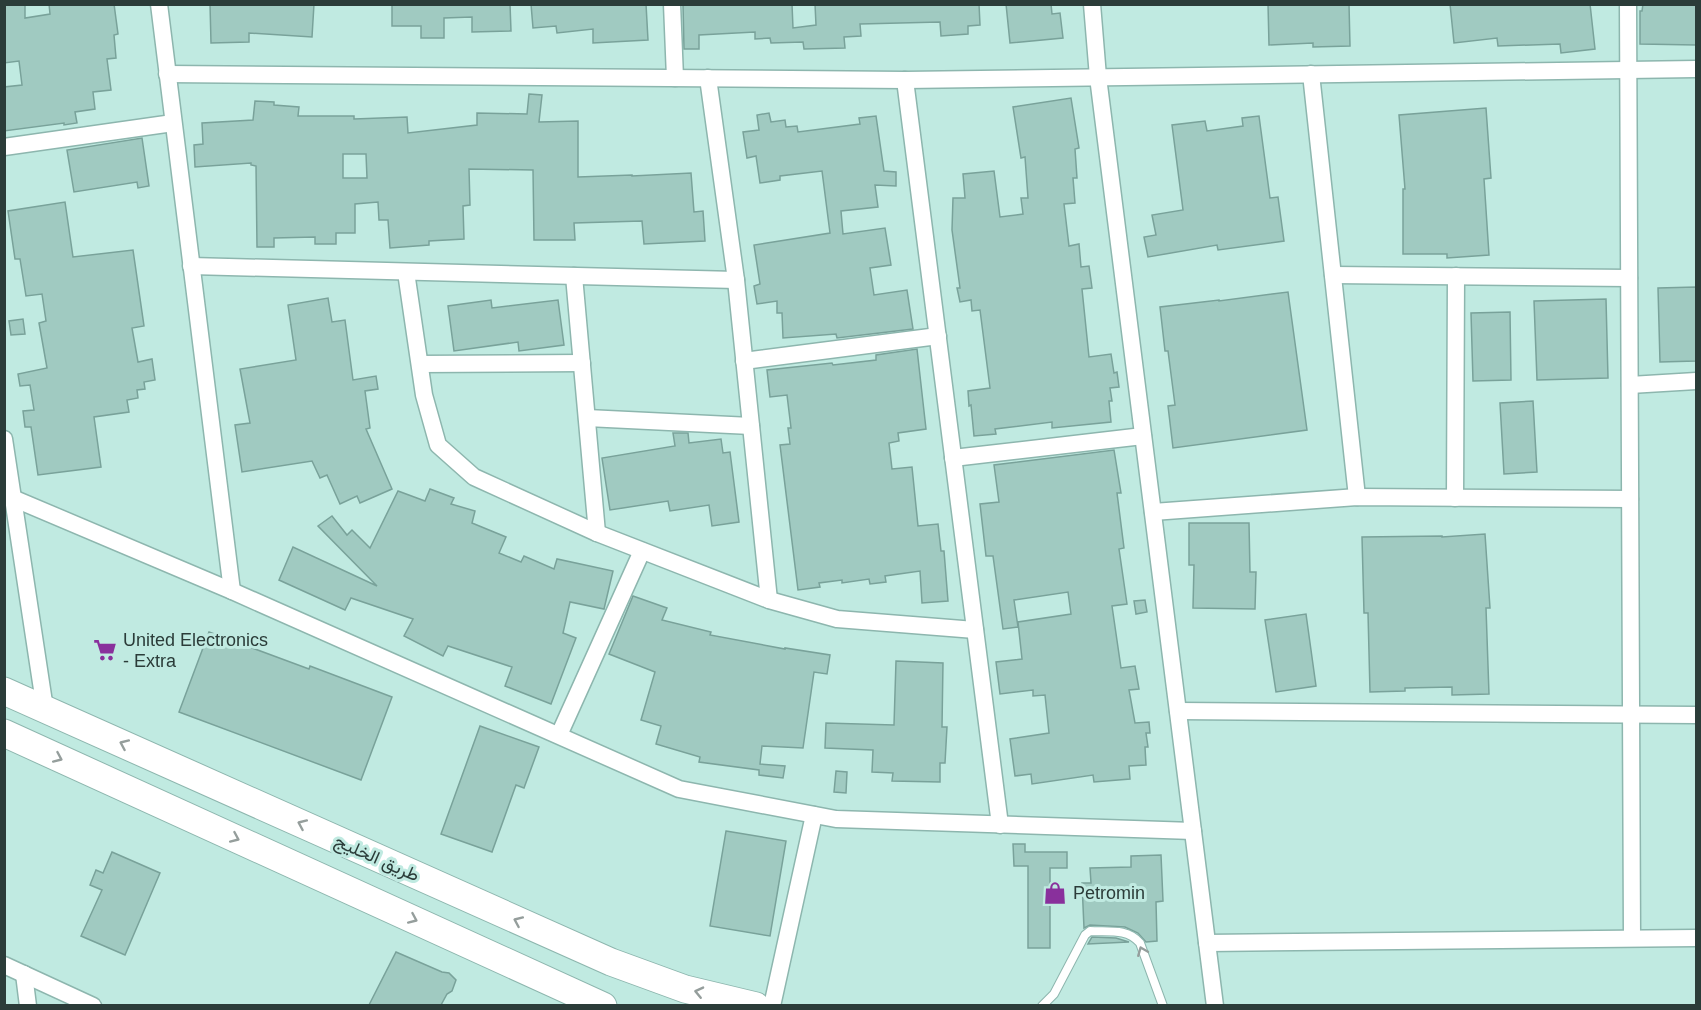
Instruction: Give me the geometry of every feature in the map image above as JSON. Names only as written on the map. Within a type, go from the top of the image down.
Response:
[{"type":"main road","name":"طريق الخليج","points":[[4,692],[611,962],[685,989],[756,1005]]},
{"type":"main road","points":[[4,733],[603,1005]]},
{"type":"street","points":[[159,4],[232,591]]},
{"type":"street","points":[[672,4],[675,78]]},
{"type":"street","points":[[1092,4],[1098,77],[1215,1005]]},
{"type":"street","points":[[1628,4],[1632,938]]},
{"type":"street","points":[[167,74],[905,80],[1696,69]]},
{"type":"street","points":[[1311,74],[1357,497]]},
{"type":"street","points":[[708,78],[736,280],[769,600]]},
{"type":"street","points":[[905,80],[1000,825]]},
{"type":"street","points":[[4,147],[173,123]]},
{"type":"street","points":[[191,266],[736,280]]},
{"type":"street","points":[[406,272],[424,394],[438,445],[474,477],[597,533],[769,600],[837,619],[975,630]]},
{"type":"street","points":[[1333,275],[1629,278]]},
{"type":"street","points":[[574,276],[597,533]]},
{"type":"street","points":[[1455,498],[1456,276]]},
{"type":"street","points":[[744,362],[938,336]]},
{"type":"street","points":[[420,364],[582,363]]},
{"type":"street","points":[[1630,385],[1696,381]]},
{"type":"street","points":[[586,418],[751,426]]},
{"type":"street","points":[[953,458],[1143,436]]},
{"type":"street","points":[[4,439],[15,498],[45,709]]},
{"type":"street","points":[[1153,512],[1357,497],[1630,498]]},
{"type":"street","points":[[15,498],[232,591],[679,789],[836,819],[1193,831]]},
{"type":"street","points":[[559,735],[642,551]]},
{"type":"street","points":[[1178,711],[1696,715]]},
{"type":"street","points":[[772,1005],[814,815]]},
{"type":"street","points":[[1207,943],[1696,938]]},
{"type":"street","points":[[4,965],[93,1005]]},
{"type":"street","points":[[24,974],[28,1005]]},
{"type":"lane","points":[[1042,1005],[1054,994],[1085,935],[1090,931],[1125,933],[1133,936],[1140,943],[1163,1005]]},
{"type":"building","points":[[4,4],[25,4],[25,18],[50,14],[49,4],[114,4],[118,34],[114,35],[116,58],[107,59],[111,90],[93,92],[95,109],[75,112],[77,123],[4,131],[4,87],[22,85],[19,61],[4,63]]},
{"type":"building","points":[[210,4],[314,4],[312,37],[249,33],[249,42],[211,43]]},
{"type":"building","points":[[392,4],[510,4],[511,31],[472,32],[472,17],[444,18],[444,38],[421,38],[421,26],[392,26]]},
{"type":"building","points":[[531,4],[646,4],[648,40],[593,43],[593,29],[557,33],[556,26],[533,28]]},
{"type":"building","points":[[683,4],[792,4],[793,28],[816,25],[815,4],[979,4],[980,25],[968,26],[968,34],[941,36],[940,22],[860,24],[861,36],[844,37],[845,48],[804,49],[803,42],[771,43],[770,38],[755,39],[755,32],[699,35],[699,49],[684,49]]},
{"type":"building","points":[[1006,4],[1051,4],[1052,14],[1060,13],[1063,38],[1010,43]]},
{"type":"building","points":[[1268,4],[1349,4],[1350,46],[1313,47],[1313,43],[1269,45]]},
{"type":"building","points":[[1450,4],[1590,4],[1595,49],[1561,53],[1560,44],[1498,46],[1497,38],[1454,43]]},
{"type":"building","points":[[1643,4],[1696,4],[1696,45],[1640,44],[1640,11],[1642,11]]},
{"type":"building","points":[[529,94],[542,95],[539,122],[578,121],[578,177],[691,173],[694,212],[703,211],[705,241],[644,244],[642,221],[574,223],[575,240],[534,240],[533,170],[469,169],[470,205],[463,206],[464,239],[429,241],[429,245],[390,248],[388,220],[379,220],[378,202],[355,204],[355,233],[336,233],[336,244],[315,244],[315,237],[274,238],[274,247],[257,247],[256,166],[251,163],[195,167],[194,145],[203,144],[202,123],[253,120],[255,101],[299,107],[298,116],[354,116],[354,119],[407,117],[408,133],[477,125],[477,113],[527,114]],"holes":[[[343,154],[366,154],[367,178],[343,178]]]},
{"type":"building","points":[[1071,98],[1079,148],[1075,149],[1077,178],[1073,178],[1075,203],[1064,204],[1069,246],[1079,244],[1081,267],[1089,266],[1092,288],[1082,289],[1089,357],[1111,354],[1114,373],[1117,372],[1119,387],[1110,388],[1111,422],[1052,428],[1052,422],[995,429],[996,434],[974,436],[968,391],[990,388],[980,310],[972,311],[971,300],[960,302],[957,288],[960,288],[952,230],[953,198],[965,198],[963,174],[994,171],[1000,217],[1023,214],[1021,198],[1028,198],[1025,157],[1021,158],[1013,107]]},
{"type":"building","points":[[1486,108],[1491,178],[1484,179],[1489,255],[1447,258],[1447,254],[1403,254],[1403,189],[1405,189],[1399,115]]},
{"type":"building","points":[[769,113],[771,122],[785,120],[786,127],[797,126],[798,132],[860,124],[859,118],[876,116],[884,171],[896,172],[896,186],[875,185],[878,207],[841,211],[843,234],[885,228],[891,265],[870,268],[874,295],[907,290],[913,329],[837,338],[836,334],[783,338],[782,313],[777,313],[777,301],[757,304],[754,286],[760,284],[754,245],[830,233],[822,171],[780,176],[780,180],[760,183],[756,156],[747,158],[743,132],[759,130],[757,115]]},
{"type":"building","points":[[1259,116],[1270,198],[1278,197],[1284,241],[1218,250],[1217,245],[1148,257],[1144,237],[1156,235],[1152,215],[1183,210],[1172,125],[1205,121],[1207,131],[1243,126],[1242,118]]},
{"type":"building","points":[[142,138],[149,186],[138,188],[137,182],[74,192],[67,150]]},
{"type":"building","points":[[65,202],[73,257],[133,250],[144,326],[132,328],[138,362],[152,359],[155,380],[144,382],[145,389],[137,390],[138,398],[127,400],[129,412],[94,417],[101,467],[38,475],[31,427],[25,427],[23,411],[34,410],[30,385],[20,386],[18,374],[47,368],[39,323],[46,321],[42,294],[26,296],[20,259],[15,259],[8,211]]},
{"type":"building","points":[[1696,287],[1696,361],[1660,362],[1658,288]]},
{"type":"building","points":[[1288,292],[1307,430],[1173,448],[1168,406],[1175,405],[1160,307]]},
{"type":"building","points":[[328,298],[332,322],[345,320],[353,380],[376,376],[378,389],[365,391],[370,428],[366,429],[392,489],[360,503],[357,496],[340,504],[327,475],[320,478],[312,461],[242,472],[235,425],[250,423],[240,369],[296,360],[288,305]]},
{"type":"building","points":[[1606,299],[1608,378],[1537,380],[1534,301]]},
{"type":"building","points":[[491,300],[492,308],[558,300],[564,345],[519,351],[518,342],[454,351],[448,306]]},
{"type":"building","points":[[1510,312],[1511,380],[1473,381],[1471,313]]},
{"type":"building","points":[[23,319],[25,334],[11,335],[9,321]]},
{"type":"building","points":[[917,349],[926,429],[898,433],[899,441],[889,443],[892,469],[912,467],[918,526],[938,524],[941,551],[944,551],[948,601],[922,603],[920,571],[885,576],[886,582],[870,584],[869,579],[842,583],[842,580],[819,583],[820,587],[798,590],[780,445],[790,444],[788,428],[791,428],[787,395],[770,397],[767,370],[876,360],[876,355]]},
{"type":"building","points":[[1533,401],[1537,472],[1504,474],[1500,403]]},
{"type":"building","points":[[673,433],[688,433],[689,443],[721,439],[723,453],[730,452],[739,522],[712,526],[709,505],[670,511],[668,501],[610,510],[602,458],[675,446]]},
{"type":"building","points":[[1114,450],[1121,493],[1117,493],[1124,548],[1119,549],[1127,604],[1112,606],[1121,668],[1135,666],[1139,689],[1129,690],[1135,723],[1149,722],[1150,733],[1146,733],[1148,747],[1145,747],[1146,765],[1129,766],[1130,779],[1094,782],[1093,775],[1032,784],[1031,774],[1015,776],[1010,739],[1049,733],[1045,695],[1033,696],[1033,690],[1000,694],[996,662],[1022,659],[1018,622],[1071,614],[1068,592],[1014,600],[1018,627],[1003,629],[993,556],[986,556],[980,504],[999,502],[994,465]]},
{"type":"building","points":[[430,489],[454,498],[451,504],[475,511],[472,523],[506,537],[499,553],[521,562],[524,556],[554,569],[557,559],[613,571],[604,609],[570,602],[563,633],[576,638],[551,704],[505,686],[512,667],[448,646],[443,656],[404,636],[413,619],[351,598],[345,610],[279,580],[293,547],[377,586],[318,526],[332,516],[347,535],[352,530],[370,548],[398,491],[425,501]]},
{"type":"building","points":[[1189,523],[1249,523],[1250,572],[1256,572],[1255,609],[1193,608],[1194,565],[1189,565]]},
{"type":"building","points":[[1485,534],[1490,608],[1486,608],[1489,694],[1452,695],[1452,687],[1405,688],[1405,691],[1370,692],[1368,613],[1364,613],[1362,537],[1442,537]]},
{"type":"building","points":[[633,596],[667,608],[662,620],[711,632],[710,635],[830,655],[827,674],[814,672],[803,748],[762,746],[760,764],[785,766],[783,778],[759,775],[759,770],[699,762],[700,757],[656,744],[661,726],[641,720],[655,672],[609,654]]},
{"type":"building","points":[[1145,600],[1147,612],[1136,614],[1134,601]]},
{"type":"building","points":[[1306,614],[1316,686],[1276,692],[1265,620]]},
{"type":"building","points":[[209,632],[392,697],[361,780],[179,712]]},
{"type":"building","points":[[896,661],[943,663],[942,727],[947,727],[945,763],[940,763],[940,782],[892,781],[893,773],[872,772],[873,750],[825,748],[826,723],[894,725]]},
{"type":"building","points":[[480,726],[539,747],[524,788],[516,785],[492,852],[441,834]]},
{"type":"building","points":[[836,771],[847,772],[846,793],[834,792]]},
{"type":"building","points":[[726,831],[786,841],[770,936],[710,926]]},
{"type":"building","points":[[1013,844],[1025,844],[1025,852],[1067,852],[1067,868],[1050,868],[1050,948],[1028,948],[1028,866],[1014,866]]},
{"type":"building","points":[[112,852],[160,873],[125,955],[81,936],[102,890],[90,885],[96,870],[103,873]]},
{"type":"building","points":[[1161,855],[1163,901],[1156,902],[1157,941],[1146,942],[1138,933],[1125,927],[1090,925],[1084,928],[1082,883],[1091,883],[1090,868],[1131,867],[1131,856]]},
{"type":"building","points":[[1092,937],[1116,938],[1129,942],[1088,944]]},
{"type":"building","points":[[396,952],[449,973],[456,980],[452,991],[447,994],[441,1005],[369,1005]]},
{"type":"place","name":"United Electronics - Extra","points":[[105,650]]},
{"type":"place","name":"Petromin","points":[[1055,893]]}]
